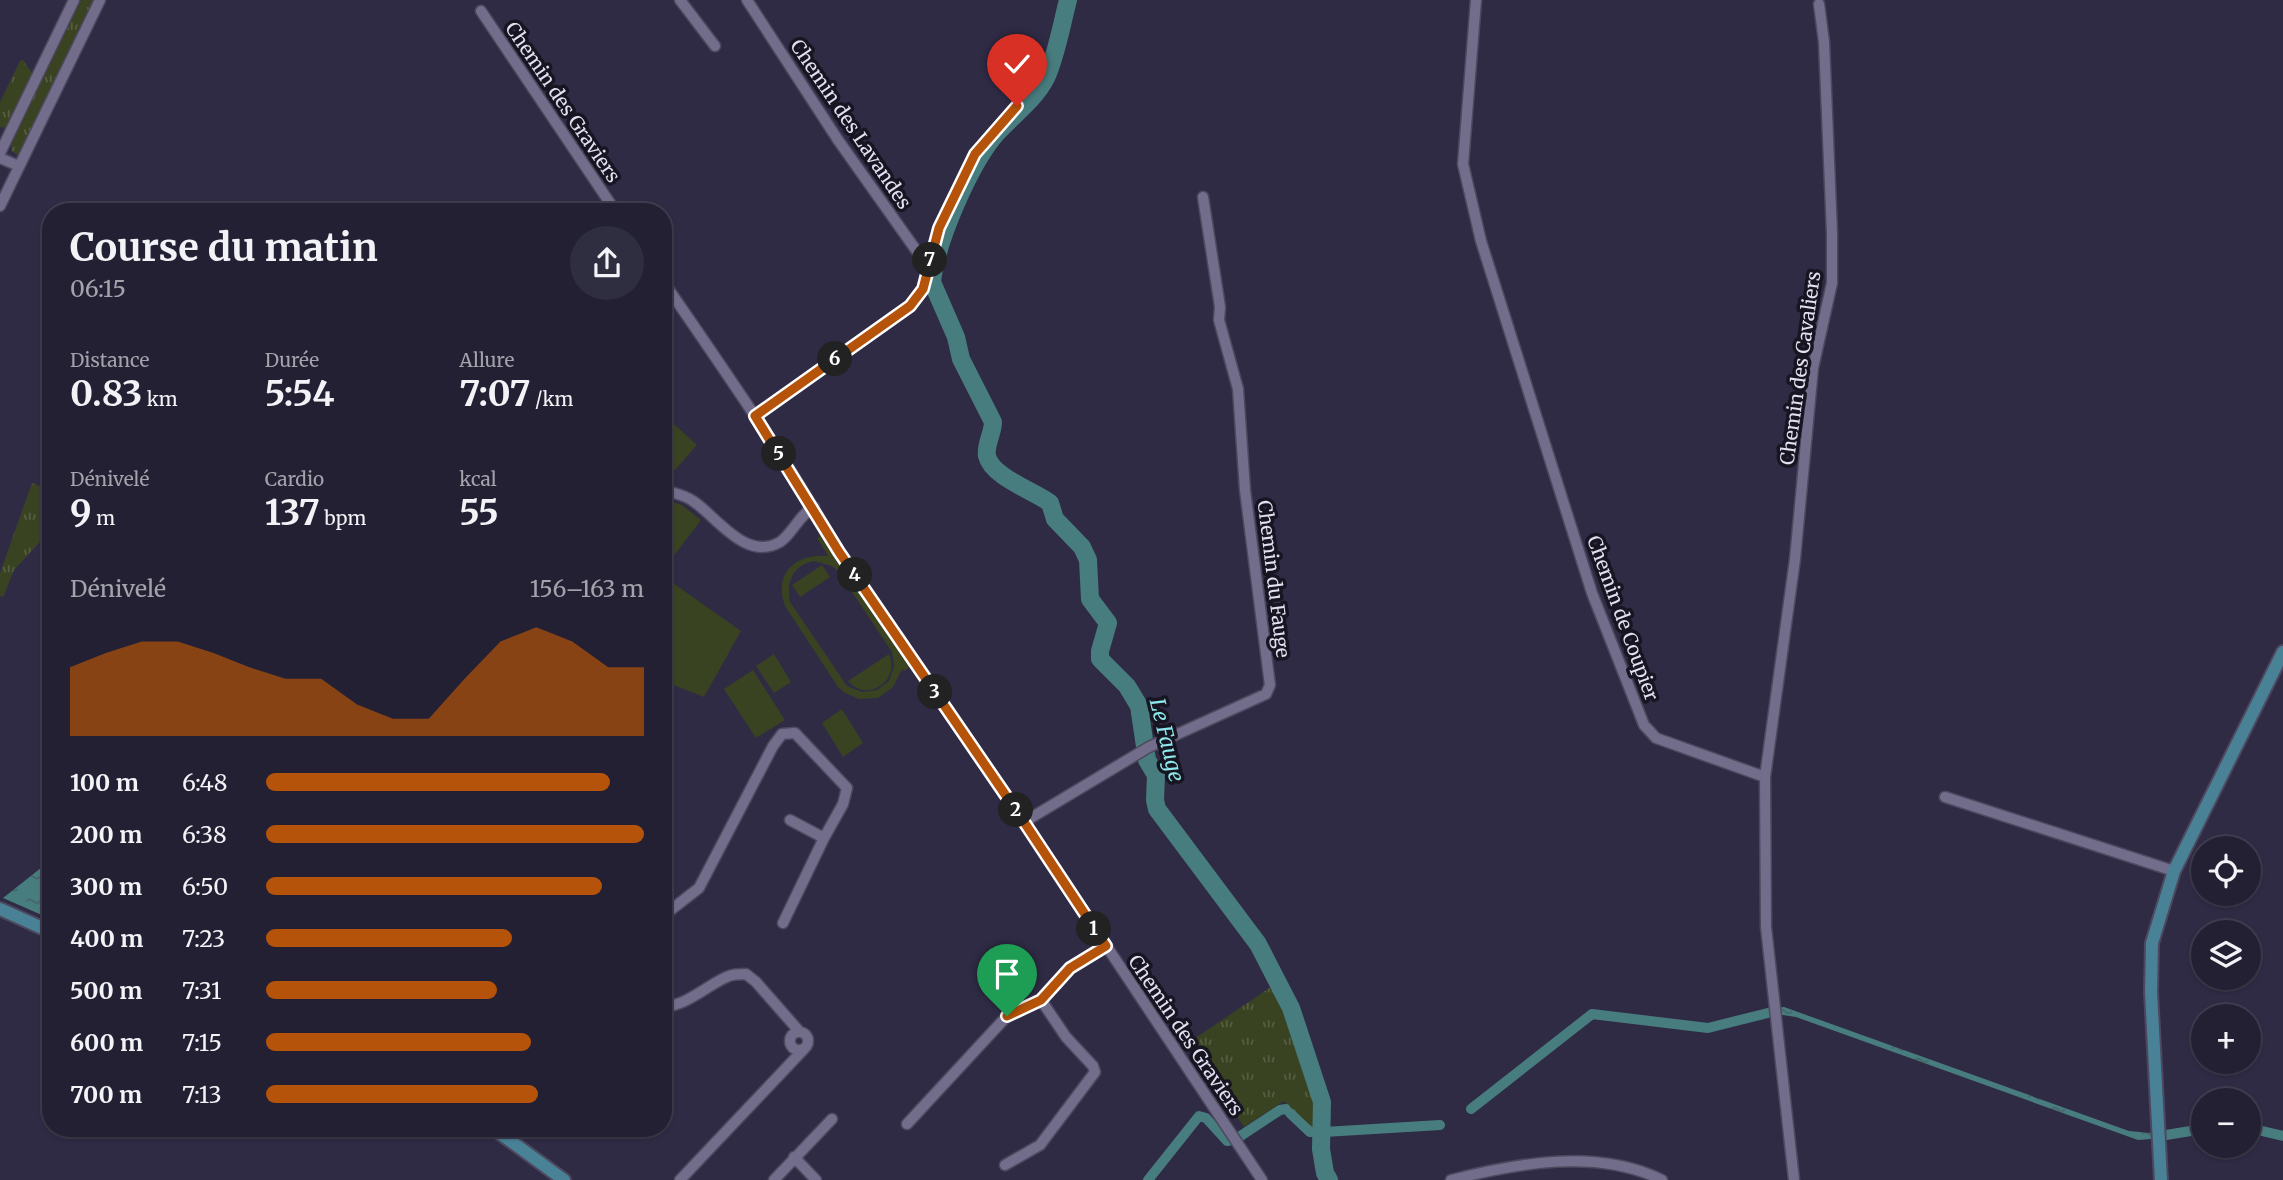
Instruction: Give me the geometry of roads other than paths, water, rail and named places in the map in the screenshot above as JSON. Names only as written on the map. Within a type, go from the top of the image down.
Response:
[{"type":"main road","points":[[2161,1180],[2151,992],[2152,943],[2174,871],[2283,652]]},
{"type":"main road","points":[[0,907],[42,923]]},
{"type":"main road","points":[[0,907],[42,928]]},
{"type":"main road","points":[[505,1137],[561,1178]]},
{"type":"street","points":[[19,166],[0,155],[74,0]]},
{"type":"street","points":[[0,206],[100,0]]},
{"type":"street","points":[[680,0],[715,46]]},
{"type":"street","name":"Chemin des Lavandes","points":[[747,0],[838,140],[928,267]]},
{"type":"street","name":"Chemin de Coupier","points":[[1476,0],[1463,164],[1481,242],[1595,600],[1644,725],[1656,738],[1765,777]]},
{"type":"street","name":"Chemin des Cavaliers","points":[[1765,777],[1795,559],[1813,368],[1832,283],[1825,69],[1819,4]]},
{"type":"street","name":"Chemin des Graviers","points":[[481,11],[611,203]]},
{"type":"street","points":[[755,416],[910,306],[923,289],[939,228],[975,154],[1017,106]]},
{"type":"street","name":"Chemin du Fauge","points":[[1024,822],[1145,749],[1266,694],[1270,685],[1245,490],[1238,389],[1219,320],[1220,307],[1203,197]]},
{"type":"street","name":"Chemin des Graviers","points":[[672,294],[814,507],[839,552],[1024,822],[1262,1180]]},
{"type":"street","points":[[672,493],[687,497],[738,540],[752,545],[764,546],[779,542],[802,515],[814,507]]},
{"type":"street","points":[[672,909],[699,888],[773,746],[782,734],[795,733],[847,788],[843,804],[783,923]]},
{"type":"street","points":[[1765,777],[1766,927],[1794,1180]]},
{"type":"street","points":[[1945,797],[2174,871]]},
{"type":"street","points":[[790,820],[824,838]]},
{"type":"street","points":[[907,1124],[1007,1016],[1041,1000],[1070,968],[1106,946]]},
{"type":"street","points":[[672,1006],[730,975],[746,974],[757,982],[799,1031],[791,1036],[790,1044],[795,1050],[804,1049],[680,1180]]},
{"type":"street","points":[[1005,1165],[1040,1144],[1095,1072],[1093,1066],[1066,1037],[1041,1000]]},
{"type":"street","points":[[774,1180],[832,1119]]},
{"type":"street","points":[[794,1157],[816,1180]]},
{"type":"street","points":[[1451,1180],[1497,1168],[1570,1161],[1619,1164],[1662,1180]]},
{"type":"water","points":[[42,867],[42,915],[3,898]]},
{"type":"water","points":[[1784,1007],[2129,1131],[2151,1133],[2151,1139],[2138,1140],[1796,1017],[1777,1014],[1777,1008]]},
{"type":"waterway","name":"Le Fauge","points":[[1068,0],[1050,70],[1030,101],[986,147],[965,183],[940,246],[932,282],[956,337],[961,359],[993,422],[987,452],[990,464],[1005,477],[1050,503],[1055,519],[1082,547],[1088,560],[1090,599],[1108,623],[1100,659],[1127,686],[1139,706],[1147,760],[1156,775],[1157,809],[1258,944],[1291,1008],[1322,1102],[1321,1149],[1325,1173],[1329,1180]]},
{"type":"waterway","points":[[1471,1109],[1592,1014],[1708,1028],[1772,1012]]},
{"type":"waterway","points":[[1239,1137],[1280,1110],[1286,1109]]},
{"type":"waterway","points":[[1290,1113],[1310,1132],[1318,1132]]},
{"type":"waterway","points":[[1148,1180],[1199,1116],[1206,1118],[1227,1141],[1232,1140]]},
{"type":"waterway","points":[[1324,1132],[1440,1125]]},
{"type":"waterway","points":[[2166,1135],[2191,1131]]},
{"type":"waterway","points":[[2261,1131],[2283,1136]]}]
